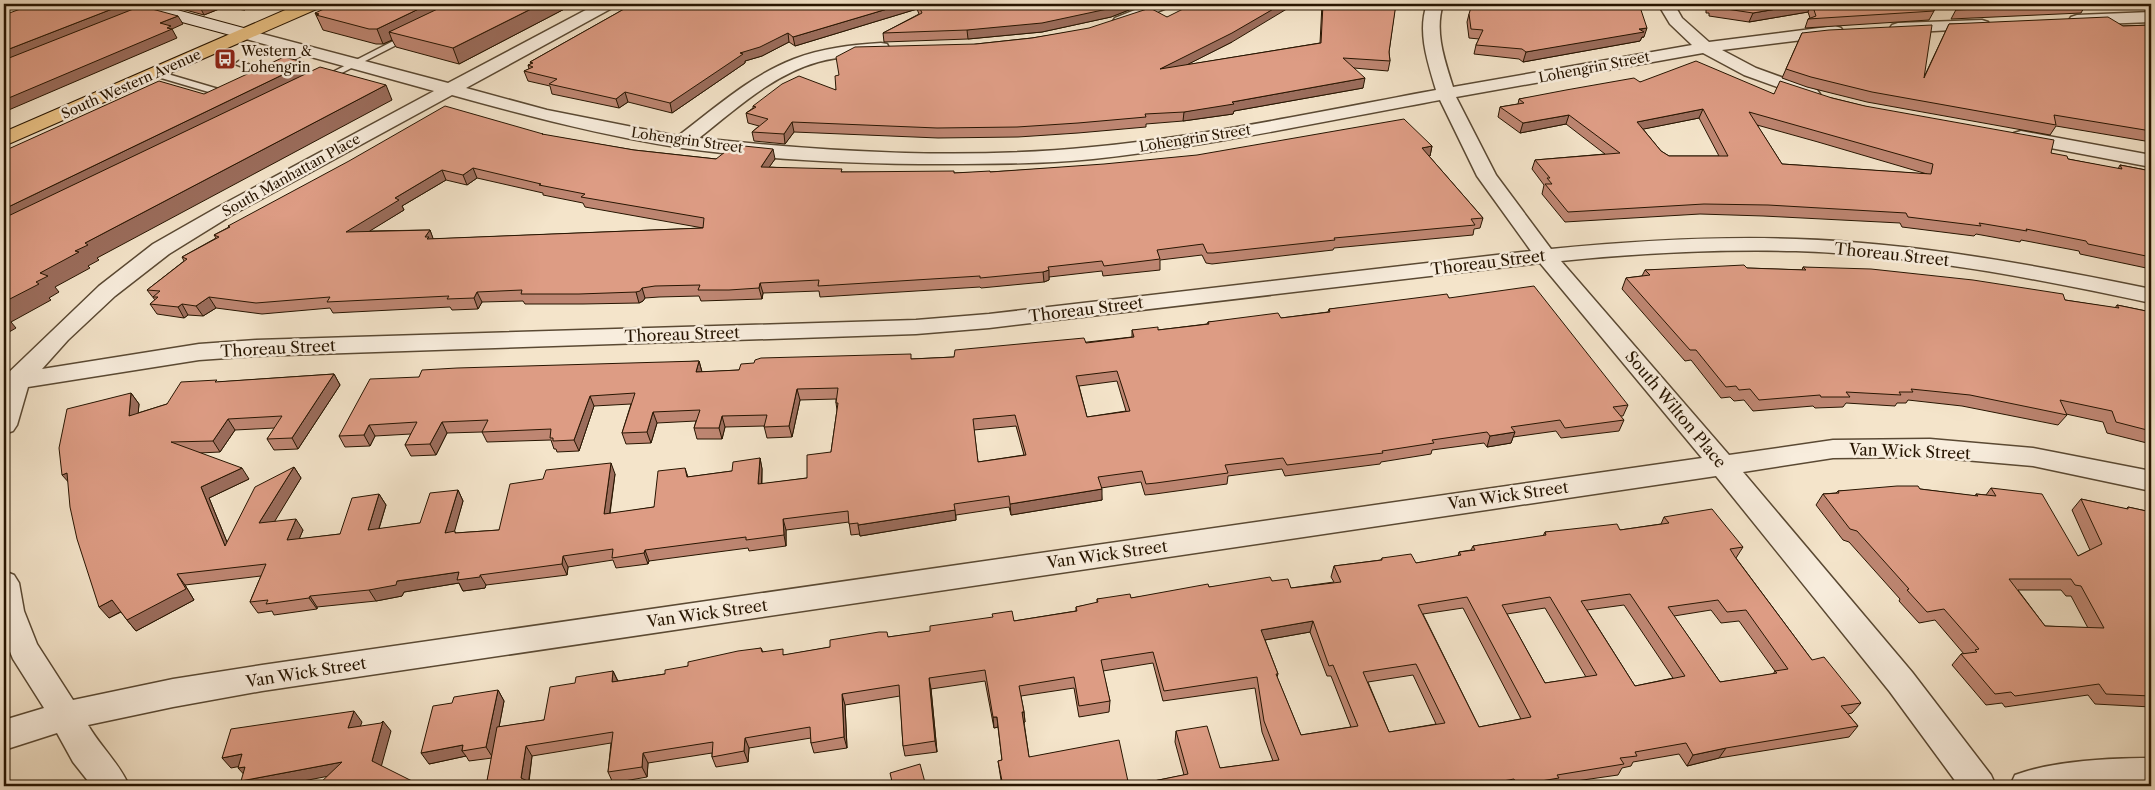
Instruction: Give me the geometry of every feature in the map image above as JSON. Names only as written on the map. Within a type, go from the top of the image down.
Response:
[{"type":"main road","name":"South Western Avenue","points":[[4,140],[313,4]]},
{"type":"street","name":"South Manhattan Place","points":[[10,384],[107,291],[161,249],[226,211],[608,4]]},
{"type":"street","points":[[1107,25],[1163,4]]},
{"type":"street","name":"South Wilton Place","points":[[1435,4],[1433,10],[1432,46],[1446,95],[1487,176],[1545,255],[1722,464],[1901,682],[1979,786]]},
{"type":"street","points":[[1666,4],[1683,29],[1706,47],[1737,66],[1782,85],[1831,100]]},
{"type":"street","points":[[146,8],[245,34]]},
{"type":"street","points":[[2062,21],[2151,17]]},
{"type":"street","points":[[1884,29],[2003,24]]},
{"type":"street","name":"Lohengrin Street","points":[[245,34],[545,115],[682,142],[838,157],[987,158],[1091,153],[1186,141],[1706,47],[1855,30]]},
{"type":"street","points":[[682,142],[753,88],[791,66],[844,51],[898,48]]},
{"type":"street","points":[[2006,134],[2151,161]]},
{"type":"street","name":"Thoreau Street","points":[[10,384],[199,352],[256,348],[953,324],[1545,255],[1694,244],[1797,245],[1910,254],[2073,279],[2151,296]]},
{"type":"street","points":[[4,426],[10,384]]},
{"type":"street","name":"Van Wick Street","points":[[4,735],[66,716],[173,693],[262,678],[1833,449],[1930,448],[2033,457],[2151,481]]},
{"type":"street","points":[[4,583],[9,611],[24,650],[66,716],[85,751],[112,786]]},
{"type":"street","points":[[2027,786],[2099,775],[2151,773]]},
{"type":"lane","points":[[311,85],[415,34]]},
{"type":"lane","points":[[239,64],[264,72],[307,51]]},
{"type":"lane","points":[[154,73],[229,95]]},
{"type":"building","points":[[34,4],[125,4],[4,51],[4,15]]},
{"type":"building","points":[[188,4],[207,4],[200,7]]},
{"type":"building","points":[[335,4],[429,4],[377,29],[369,29],[316,15],[319,14],[315,13]]},
{"type":"building","points":[[448,4],[541,4],[453,48],[389,32]]},
{"type":"building","points":[[633,4],[904,4],[793,37],[788,33],[760,47],[740,53],[743,54],[670,103],[625,92],[616,99],[549,84],[557,79],[524,71],[533,67],[528,65],[533,63],[530,62]]},
{"type":"building","points":[[918,4],[1124,4],[1042,23],[967,30],[883,33],[922,13]]},
{"type":"building","points":[[1193,4],[1282,4],[1232,33],[1160,69],[1321,43],[1323,4],[1396,4],[1389,52],[1390,61],[1343,58],[1365,78],[1184,112],[1145,114],[1146,117],[1078,123],[1017,127],[937,128],[792,122],[784,134],[752,132],[768,119],[746,113],[756,107],[753,106],[782,84],[799,76],[836,90],[835,76],[839,75],[836,57],[855,47],[976,44],[1032,38],[1089,28],[1150,8],[1167,17]]},
{"type":"building","points":[[1472,4],[1639,4],[1647,28],[1639,29],[1644,32],[1526,52],[1522,49],[1476,45],[1483,30],[1471,29],[1469,14]]},
{"type":"building","points":[[1713,4],[1806,4],[1753,13],[1713,7]]},
{"type":"building","points":[[1812,4],[1935,4],[1934,11],[1808,19],[1816,16]]},
{"type":"building","points":[[1959,4],[2086,4],[1956,10]]},
{"type":"building","points":[[141,6],[178,16],[160,23],[171,26],[167,28],[172,29],[4,100],[4,60]]},
{"type":"building","points":[[2108,17],[2123,26],[2151,25],[2151,131],[2054,115],[2056,125],[1872,92],[1786,69],[1802,33],[1932,25],[1924,78],[1949,24]]},
{"type":"building","points":[[284,57],[307,63],[4,209],[4,151],[159,81],[204,94]]},
{"type":"building","points":[[1696,61],[1774,94],[1780,81],[1832,98],[1865,106],[2054,140],[2051,153],[2067,156],[2068,159],[2122,169],[2120,165],[2151,171],[2151,257],[2026,229],[2027,231],[1979,223],[1981,226],[1908,217],[1906,213],[1768,205],[1704,204],[1568,212],[1545,184],[1552,184],[1547,178],[1550,178],[1535,160],[1620,153],[1569,115],[1523,123],[1500,107],[1524,103],[1519,99],[1566,90],[1634,78],[1640,82]],"holes":[[[1703,109],[1728,156],[1669,156],[1661,151],[1637,122]],[[1749,112],[1933,164],[1931,174],[1782,164]]]},
{"type":"building","points":[[320,67],[386,85],[85,243],[88,245],[75,251],[79,252],[40,273],[48,276],[36,282],[39,284],[4,302],[4,218]]},
{"type":"building","points":[[445,106],[542,134],[634,150],[716,159],[734,145],[773,149],[761,167],[842,169],[841,172],[990,172],[1104,164],[1197,155],[1404,119],[1432,146],[1422,148],[1483,218],[1471,219],[1475,225],[1334,238],[1335,240],[1213,253],[1207,253],[1203,244],[1157,250],[1160,259],[1104,266],[1102,261],[1048,267],[1049,270],[1043,272],[980,278],[980,276],[818,286],[819,280],[760,283],[759,288],[729,290],[698,290],[700,285],[655,286],[642,288],[636,292],[579,294],[521,294],[522,290],[477,292],[474,298],[447,299],[449,296],[327,302],[330,297],[256,303],[209,297],[196,306],[182,304],[178,307],[150,304],[158,297],[153,297],[160,291],[147,290],[187,259],[182,257],[219,237],[214,235],[230,227],[228,226],[349,161]],"holes":[[[473,168],[541,184],[539,185],[585,194],[581,197],[704,218],[703,228],[427,239],[429,237],[425,237],[430,230],[346,232],[399,200],[395,198],[442,170],[463,175]]]},
{"type":"building","points":[[1744,265],[1747,268],[1806,270],[1803,267],[1871,269],[1973,280],[2063,294],[2065,300],[2119,308],[2117,305],[2151,312],[2151,431],[2116,422],[2112,411],[2060,400],[2067,415],[1970,395],[1911,389],[1913,392],[1899,392],[1901,395],[1846,392],[1850,397],[1821,397],[1820,395],[1759,400],[1750,389],[1739,390],[1736,386],[1726,387],[1696,350],[1690,350],[1626,278],[1650,275],[1645,270]]},
{"type":"building","points":[[1534,286],[1628,405],[1613,407],[1624,420],[1565,428],[1560,420],[1511,427],[1515,432],[1490,436],[1487,432],[1432,440],[1434,443],[1382,451],[1383,453],[1287,465],[1283,458],[1225,465],[1228,473],[1156,483],[1146,484],[1142,471],[1098,477],[1102,489],[1010,504],[1009,496],[954,504],[955,510],[858,525],[858,523],[849,524],[848,511],[783,519],[784,535],[746,540],[746,537],[645,550],[644,553],[612,558],[613,549],[563,556],[562,564],[480,575],[480,577],[457,580],[459,572],[397,581],[396,585],[369,590],[310,596],[309,598],[266,604],[268,600],[250,602],[266,564],[177,574],[186,589],[127,620],[112,600],[99,607],[77,539],[70,507],[67,473],[62,475],[59,448],[67,409],[131,393],[129,416],[167,404],[181,382],[217,380],[215,382],[334,374],[292,438],[267,439],[282,416],[228,419],[213,441],[171,442],[242,468],[201,487],[225,546],[255,487],[294,467],[259,523],[296,519],[287,540],[340,534],[352,498],[379,494],[368,530],[420,523],[430,493],[458,490],[445,533],[499,530],[510,484],[543,479],[546,470],[611,463],[604,514],[654,507],[658,471],[685,468],[687,477],[732,471],[733,462],[760,458],[758,484],[807,478],[807,455],[831,452],[838,403],[836,403],[838,388],[797,389],[789,426],[764,427],[767,415],[722,416],[719,428],[694,428],[700,410],[653,412],[647,432],[622,433],[635,393],[590,396],[574,440],[553,441],[553,438],[550,438],[551,429],[482,432],[488,420],[442,422],[430,444],[405,445],[417,422],[369,425],[364,435],[339,436],[370,379],[419,377],[422,370],[457,368],[699,361],[696,372],[739,370],[741,364],[754,363],[755,360],[761,358],[911,354],[911,359],[954,357],[955,350],[1084,338],[1086,343],[1134,337],[1132,330],[1158,327],[1158,330],[1278,313],[1281,318],[1330,312],[1329,309],[1447,294],[1449,298]],"holes":[[[1117,371],[1130,411],[1087,417],[1076,376]],[[1015,415],[1026,455],[978,462],[973,419]]]},
{"type":"building","points":[[1918,486],[1920,489],[1978,496],[1976,494],[1996,496],[1991,488],[2042,494],[2078,556],[2102,544],[2081,499],[2151,512],[2151,696],[2106,694],[2099,684],[2015,696],[2011,692],[1995,694],[1961,654],[1977,652],[1975,650],[1979,649],[1944,609],[1927,612],[1857,531],[1850,529],[1823,494],[1839,493],[1838,491]],"holes":[[[2009,579],[2071,579],[2075,585],[2081,586],[2104,628],[2045,626]]]},
{"type":"building","points":[[1712,509],[1743,547],[1730,549],[1735,557],[1812,660],[1824,657],[1861,703],[1841,706],[1858,726],[1693,755],[1686,743],[1635,752],[1637,756],[1620,758],[1624,764],[1557,775],[1559,778],[1517,785],[1514,779],[1476,786],[1129,786],[1003,786],[998,761],[1002,760],[997,717],[993,717],[985,670],[929,678],[935,741],[903,746],[899,685],[842,694],[844,737],[811,743],[810,727],[745,738],[744,751],[712,757],[713,742],[643,753],[642,767],[608,772],[613,732],[526,746],[521,778],[538,786],[486,786],[497,727],[544,720],[550,687],[575,683],[576,677],[613,671],[612,682],[665,674],[665,670],[688,666],[688,662],[738,651],[761,648],[762,652],[783,649],[783,655],[830,647],[830,640],[879,632],[887,632],[888,637],[930,631],[930,626],[993,617],[992,614],[1012,611],[1014,621],[1077,611],[1076,607],[1098,602],[1097,599],[1130,594],[1131,598],[1208,584],[1209,587],[1270,577],[1272,581],[1288,579],[1291,588],[1341,582],[1334,566],[1411,554],[1416,563],[1461,555],[1459,552],[1475,550],[1473,546],[1546,535],[1545,532],[1617,524],[1620,530],[1669,523],[1664,517]],"holes":[[[1630,594],[1685,676],[1635,686],[1581,601]],[[1467,597],[1531,717],[1479,727],[1418,605]],[[1550,597],[1597,675],[1545,683],[1502,605]],[[1718,600],[1727,612],[1746,610],[1788,669],[1775,671],[1777,673],[1720,682],[1668,607]],[[1313,621],[1329,666],[1333,665],[1358,726],[1301,735],[1276,674],[1278,674],[1261,630]],[[1153,652],[1164,691],[1257,677],[1264,721],[1279,760],[1220,768],[1207,726],[1176,731],[1188,774],[1129,786],[1119,740],[1029,757],[1019,686],[1074,677],[1079,706],[1110,701],[1101,660]],[[1416,664],[1445,723],[1389,732],[1363,672]]]},
{"type":"building","points":[[498,690],[486,747],[462,751],[463,745],[421,753],[433,706],[452,703],[454,697]]},
{"type":"building","points":[[354,711],[348,728],[381,723],[383,721],[372,761],[422,786],[317,786],[342,762],[241,781],[245,767],[238,768],[242,754],[222,758],[231,729]]},
{"type":"building","points":[[920,764],[926,786],[893,786],[890,773]]},
{"type":"place","name":"Western & Lohengrin","points":[[225,59]]}]
